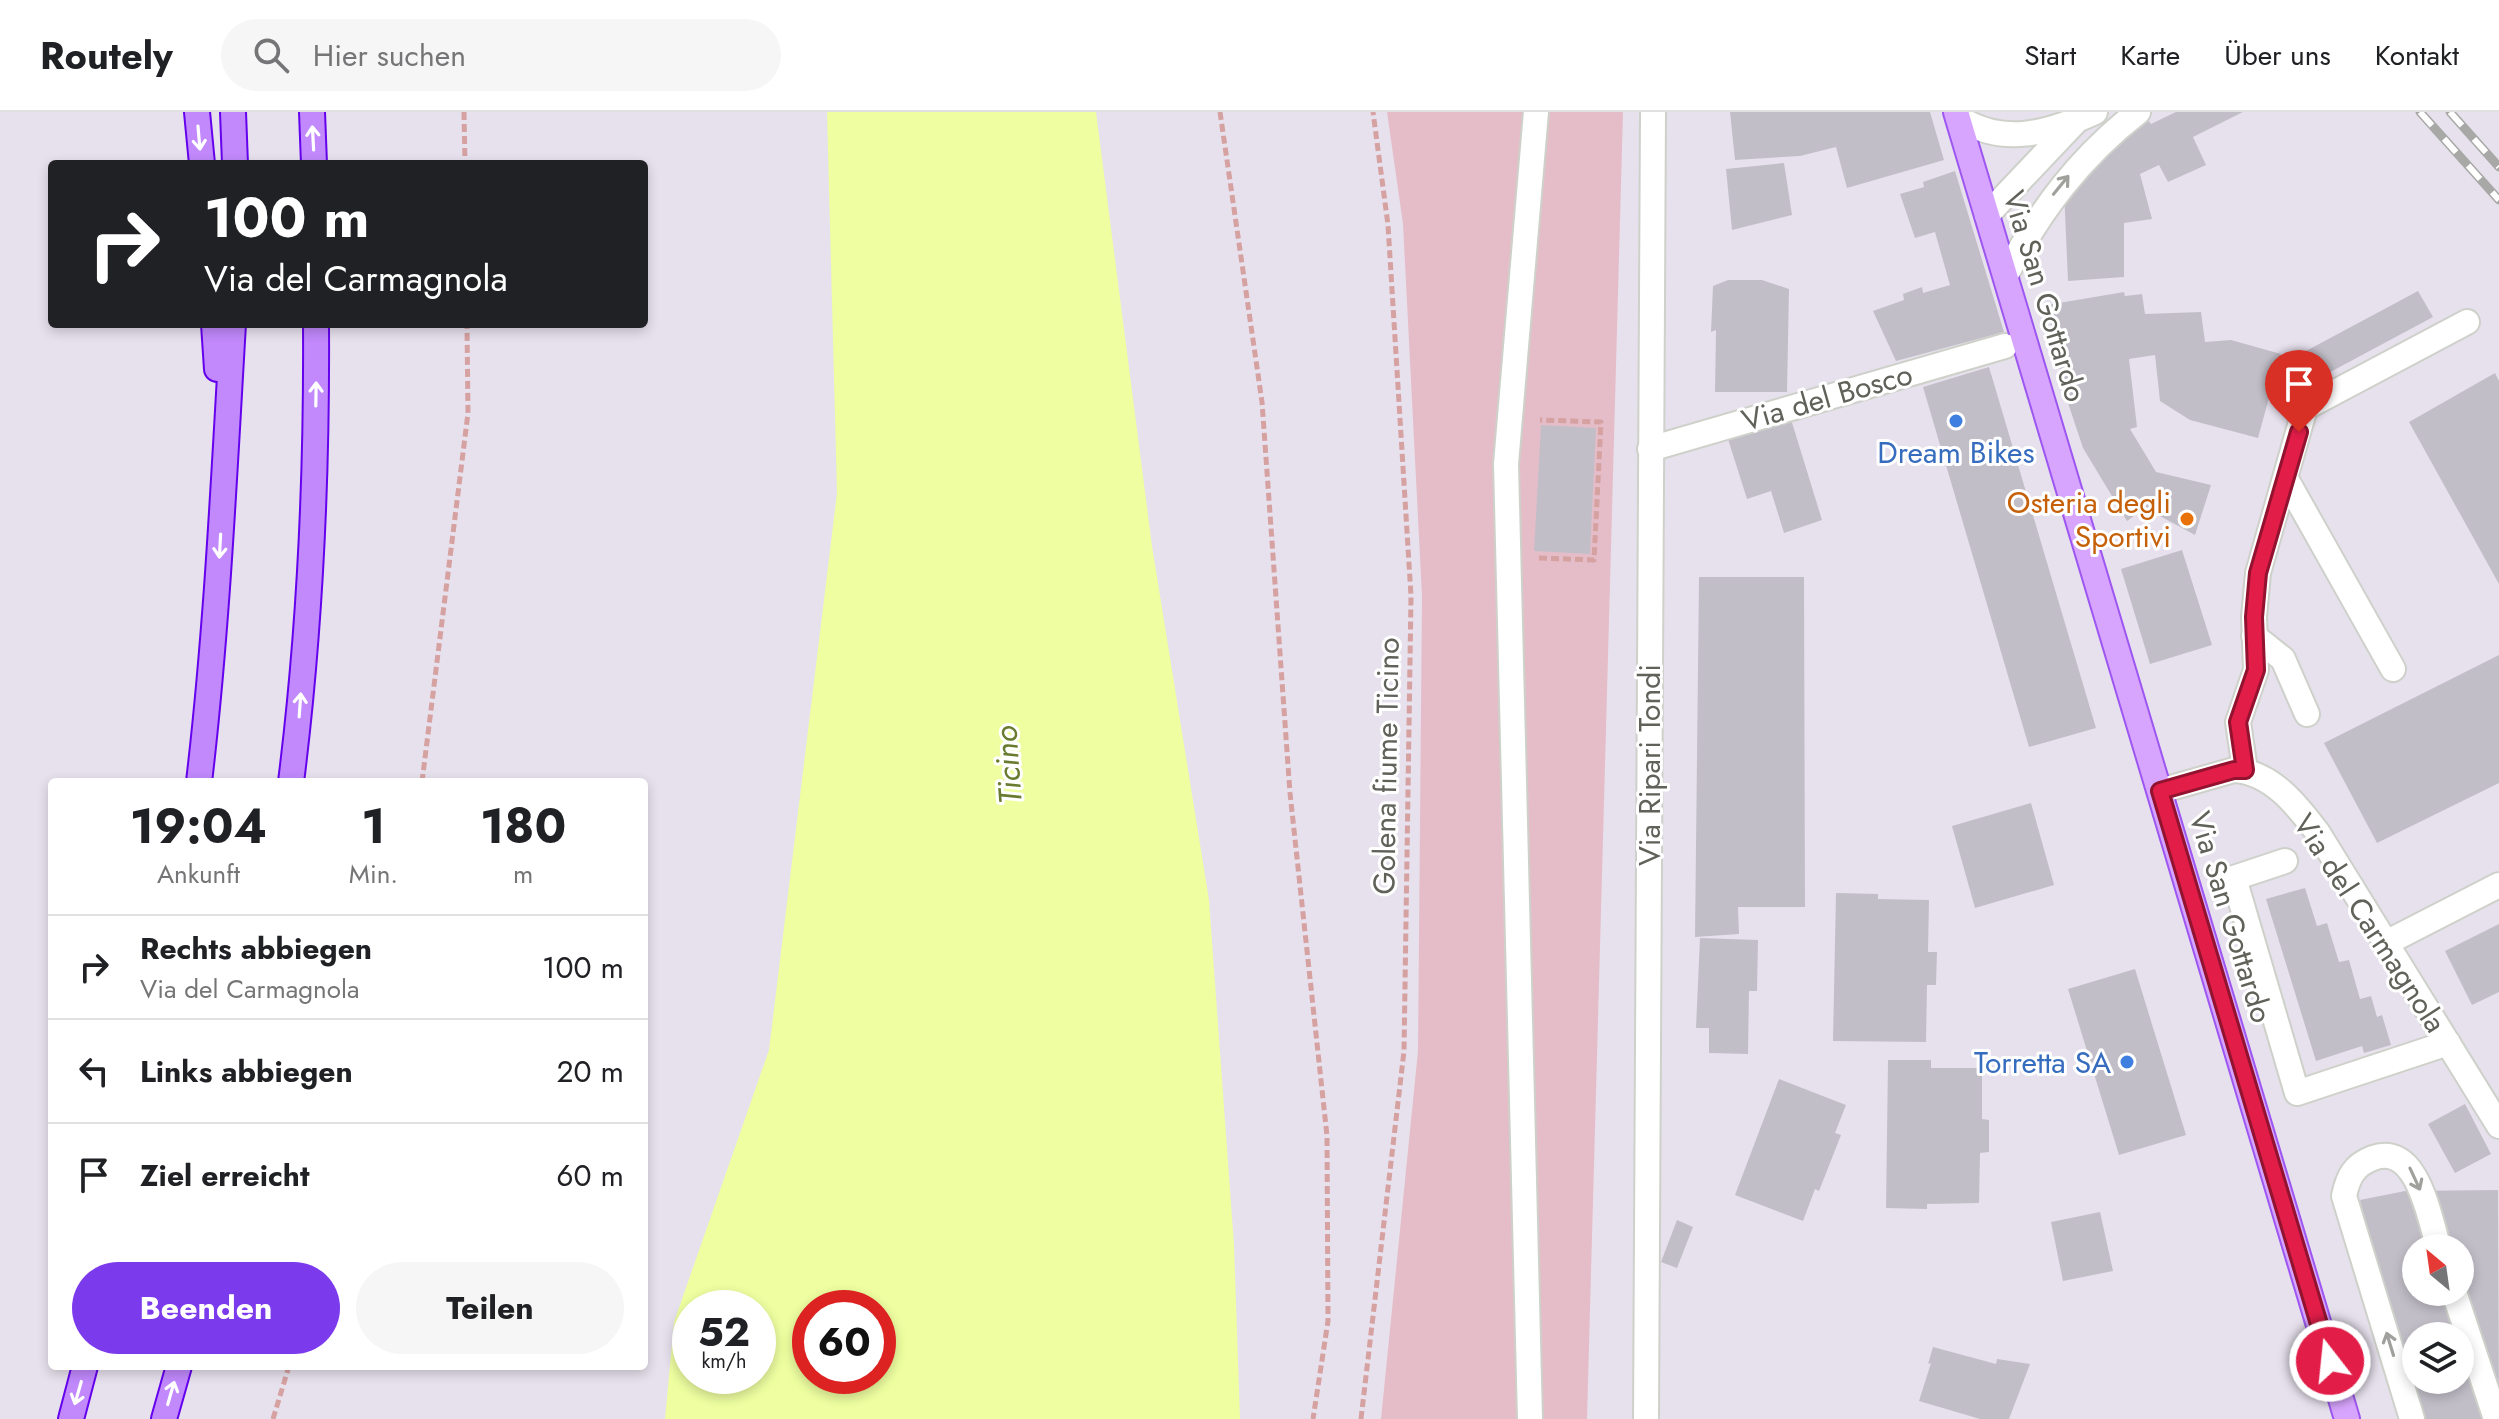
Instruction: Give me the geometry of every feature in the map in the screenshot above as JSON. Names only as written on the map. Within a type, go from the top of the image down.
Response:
[{"type":"highway","points":[[197,112],[202,160]]},
{"type":"highway","points":[[233,112],[235,160]]},
{"type":"highway","points":[[312,112],[314,160]]},
{"type":"highway","points":[[214,328],[224,468]]},
{"type":"highway","points":[[199,778],[209,694],[233,328]]},
{"type":"highway","points":[[291,778],[299,716],[315,463],[316,328]]},
{"type":"highway","points":[[71,1419],[84,1370]]},
{"type":"highway","points":[[164,1419],[178,1370]]},
{"type":"main road","name":"Via San Gottardo","points":[[1957,115],[2347,1419]]},
{"type":"street","points":[[1529,1418],[1506,464],[1536,112]]},
{"type":"street","name":"Via Ripari Tondi","points":[[1646,1419],[1653,112]]},
{"type":"street","points":[[2006,275],[2030,228],[2068,177],[2112,132],[2138,112]]},
{"type":"street","points":[[1957,115],[1982,130],[2013,136],[2086,116]]},
{"type":"street","points":[[1987,215],[2086,116]]},
{"type":"street","points":[[2160,791],[2234,770],[2245,770],[2238,722],[2256,670],[2254,636],[2258,573],[2305,408],[2467,322]]},
{"type":"street","name":"Via del Bosco","points":[[1650,449],[2005,346]]},
{"type":"street","points":[[2286,479],[2393,669]]},
{"type":"street","points":[[2254,636],[2283,659],[2307,714]]},
{"type":"street","name":"Via del Carmagnola","points":[[2245,770],[2278,789],[2318,833],[2499,1126]]},
{"type":"street","points":[[2285,861],[2234,878],[2297,1093],[2448,1043]]},
{"type":"street","points":[[2386,943],[2499,885]]},
{"type":"street","points":[[2412,1419],[2344,1196],[2348,1178],[2358,1165],[2375,1157],[2392,1155],[2405,1163],[2417,1182],[2434,1234]]},
{"type":"street","points":[[2459,1306],[2496,1419]]},
{"type":"path","points":[[464,112],[465,160]]},
{"type":"path","points":[[1220,112],[1262,402],[1290,793],[1327,1136],[1328,1321],[1313,1419]]},
{"type":"path","name":"Golena fiume Ticino","points":[[1361,1419],[1404,1051],[1411,596],[1388,225],[1373,112]]},
{"type":"path","points":[[422,778],[468,413],[467,328]]},
{"type":"path","points":[[1526,557],[1594,560],[1601,422],[1534,419]]},
{"type":"path","points":[[273,1419],[288,1370]]},
{"type":"shaded area","points":[[1387,112],[1623,112],[1587,1419],[1381,1419],[1418,1051],[1422,596],[1403,224]]},
{"type":"water","name":"Ticino","points":[[827,112],[1096,112],[1152,546],[1209,900],[1234,1245],[1240,1419],[665,1419],[672,1344],[672,1394],[776,1394],[776,1290],[685,1290],[769,1050],[837,493]]},
{"type":"building","points":[[1730,112],[1930,112],[1944,160],[1847,188],[1836,147],[1800,156],[1735,160]]},
{"type":"building","points":[[2176,112],[2243,112],[2193,137],[2206,165],[2168,182],[2159,165],[2140,174],[2152,219],[2124,223],[2124,277],[2068,281],[2064,190],[2109,146],[2149,121],[2151,124]]},
{"type":"building","points":[[1784,163],[1792,215],[1732,230],[1726,169]]},
{"type":"building","points":[[1955,171],[2004,332],[1896,361],[1873,311],[1904,300],[1903,294],[1922,287],[1923,293],[1950,285],[1935,232],[1915,238],[1900,194],[1924,187],[1923,182]]},
{"type":"building","points":[[1728,280],[1762,280],[1789,289],[1787,392],[1715,392],[1716,330],[1711,332],[1713,286]]},
{"type":"building","points":[[2418,291],[2433,317],[2321,377],[2306,351]]},
{"type":"building","points":[[2124,292],[2125,296],[2142,294],[2145,314],[2201,312],[2205,342],[2231,340],[2281,354],[2258,438],[2190,420],[2160,401],[2155,355],[2129,359],[2137,427],[2130,429],[2156,472],[2211,485],[2195,535],[2145,508],[2127,521],[2083,448],[2064,391],[2047,305]]},
{"type":"building","points":[[1989,367],[2096,728],[2029,747],[1923,387]]},
{"type":"building","points":[[2495,373],[2499,381],[2499,584],[2409,422]]},
{"type":"building","points":[[1790,416],[1822,520],[1784,533],[1771,491],[1747,499],[1727,436]]},
{"type":"building","points":[[1541,425],[1596,428],[1590,554],[1534,551]]},
{"type":"building","points":[[2182,550],[2212,645],[2150,664],[2121,569]]},
{"type":"building","points":[[1699,577],[1804,577],[1805,907],[1738,907],[1739,934],[1695,937]]},
{"type":"building","points":[[2499,655],[2499,783],[2377,843],[2324,743]]},
{"type":"building","points":[[2031,803],[2054,885],[1975,908],[1952,826]]},
{"type":"building","points":[[2305,888],[2317,926],[2327,923],[2339,962],[2349,960],[2360,999],[2371,996],[2377,1017],[2382,1015],[2391,1045],[2364,1053],[2362,1046],[2316,1061],[2266,899]]},
{"type":"building","points":[[1836,893],[1878,894],[1878,899],[1929,900],[1928,952],[1937,952],[1936,985],[1927,985],[1926,1042],[1833,1041]]},
{"type":"building","points":[[2499,924],[2499,992],[2472,1005],[2445,951]]},
{"type":"building","points":[[1700,938],[1758,940],[1757,991],[1749,991],[1748,1054],[1709,1053],[1709,1028],[1696,1028]]},
{"type":"building","name":"Torretta SA","points":[[2135,969],[2186,1135],[2119,1155],[2068,989]]},
{"type":"building","points":[[1888,1060],[1931,1060],[1931,1068],[1982,1068],[1982,1119],[1989,1120],[1989,1152],[1980,1153],[1979,1203],[1927,1204],[1927,1209],[1886,1208]]},
{"type":"building","points":[[1779,1079],[1846,1105],[1835,1133],[1841,1135],[1819,1191],[1815,1189],[1803,1221],[1735,1195]]},
{"type":"building","points":[[2465,1104],[2491,1154],[2455,1173],[2428,1124]]},
{"type":"building","points":[[2498,1190],[2499,1419],[2419,1419],[2412,1394],[2474,1394],[2474,1322],[2402,1322],[2402,1356],[2360,1200],[2405,1191]]},
{"type":"building","points":[[2100,1212],[2113,1271],[2063,1281],[2051,1222]]},
{"type":"building","points":[[1677,1220],[1693,1227],[1677,1268],[1661,1262]]},
{"type":"building","points":[[1933,1347],[1996,1364],[1997,1359],[2030,1364],[2009,1419],[1980,1419],[1919,1401]]},
{"type":"railway","points":[[2420,112],[2499,200]]},
{"type":"railway","points":[[2450,112],[2499,167]]},
{"type":"place","name":"Dream Bikes","points":[[1956,421]]},
{"type":"place","name":"Osteria degli Sportivi","points":[[2187,519]]},
{"type":"place","name":"Torretta SA","points":[[2127,1062]]},
{"type":"route","points":[[2299,432],[2258,573],[2254,617],[2256,670],[2238,722],[2245,770],[2234,770],[2160,791],[2330,1361]]}]
